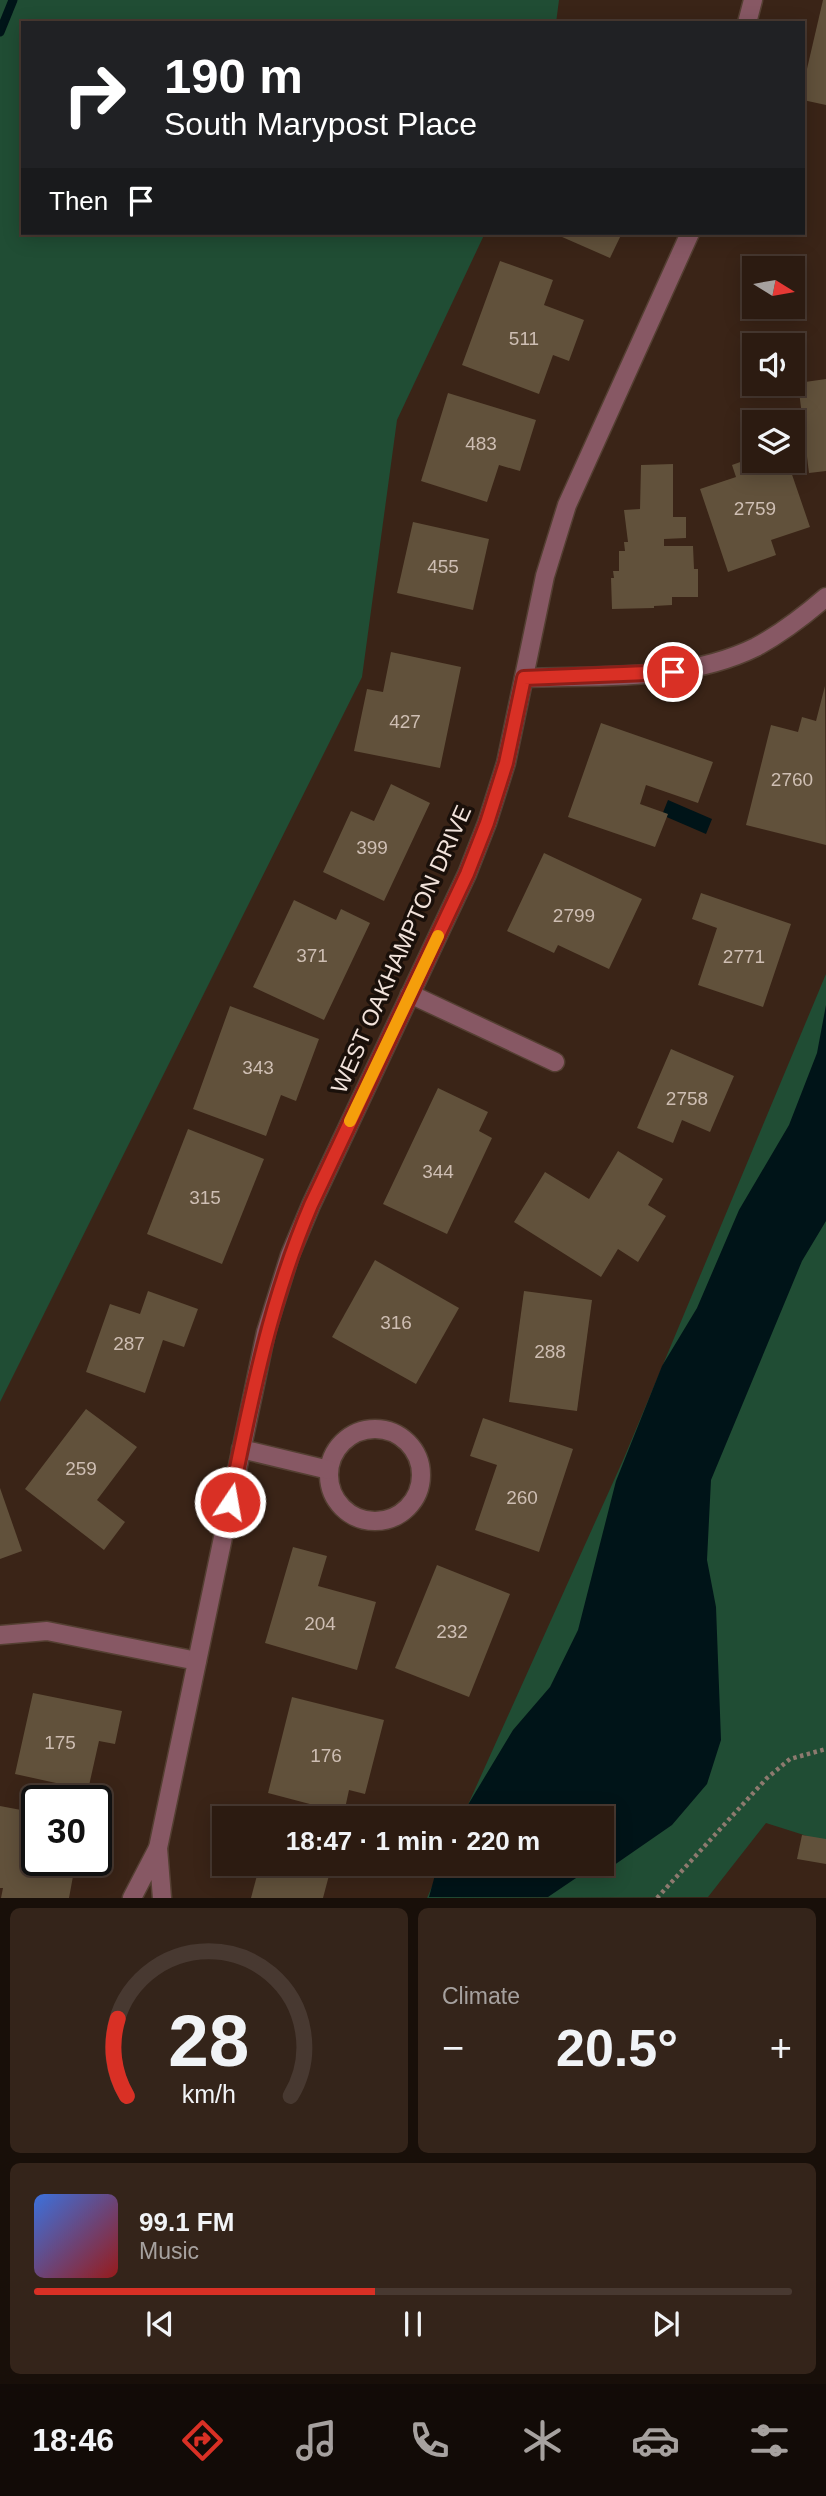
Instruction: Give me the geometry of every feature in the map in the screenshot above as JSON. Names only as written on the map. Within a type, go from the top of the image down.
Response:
[{"type":"street","points":[[748,21],[753,0]]},
{"type":"street","name":"WEST OAKHAMPTON DRIVE","points":[[132,1898],[158,1848],[266,1332],[290,1255],[467,874],[487,823],[506,763],[545,576],[567,505],[689,235]]},
{"type":"street","points":[[524,678],[673,672],[711,664],[755,647],[794,624],[826,597]]},
{"type":"street","points":[[410,994],[555,1062]]},
{"type":"street","points":[[381,1429],[401,1437],[416,1453],[421,1467],[421,1481],[416,1497],[407,1510],[378,1522],[362,1520],[347,1513],[336,1501],[330,1486],[329,1470],[333,1456],[341,1444],[352,1435],[381,1429]]},
{"type":"street","points":[[241,1448],[329,1470]]},
{"type":"street","points":[[0,1636],[47,1631],[197,1661]]},
{"type":"street","name":"WEST OAKHAMPTON DRIVE","points":[[158,1848],[162,1898]]},
{"type":"path","points":[[657,1898],[767,1777],[790,1759],[826,1749]]},
{"type":"green space","points":[[0,0],[559,0],[556,21],[21,21],[21,235],[484,235],[397,420],[362,677],[0,1402]]},
{"type":"green space","points":[[826,974],[826,1842],[766,1823],[708,1897],[427,1898],[437,1876],[614,1876],[614,1806],[467,1806],[624,1458]]},
{"type":"shaded area","points":[[668,800],[712,819],[706,834],[662,815]]},
{"type":"shaded area","points":[[826,1005],[826,1221],[802,1261],[711,1480],[707,1560],[716,1607],[721,1740],[707,1784],[672,1825],[614,1865],[614,1806],[467,1806],[513,1730],[550,1687],[578,1630],[616,1481],[662,1366],[697,1308],[739,1210],[789,1125],[817,1053]]},
{"type":"shaded area","points":[[435,1876],[579,1876],[548,1897],[429,1897]]},
{"type":"building","points":[[823,0],[826,0],[826,105],[805,100],[805,77]]},
{"type":"building","points":[[558,235],[621,235],[610,258]]},
{"type":"building","points":[[500,261],[553,280],[544,305],[584,320],[569,361],[553,355],[539,394],[462,365]]},
{"type":"building","points":[[826,379],[826,471],[809,473],[805,410],[801,410],[800,396],[805,396],[805,382]]},
{"type":"building","points":[[448,393],[536,420],[520,471],[499,465],[487,502],[421,481]]},
{"type":"building","points":[[742,461],[742,473],[791,473],[810,527],[771,540],[776,555],[728,572],[700,489],[736,477],[732,465]]},
{"type":"building","points":[[673,464],[673,517],[686,517],[686,538],[664,539],[664,546],[693,546],[694,569],[698,569],[698,597],[672,597],[672,605],[654,608],[612,609],[611,578],[614,578],[613,571],[619,571],[619,551],[625,551],[624,542],[628,542],[624,510],[640,509],[641,465]]},
{"type":"building","points":[[413,522],[489,539],[473,610],[397,593]]},
{"type":"building","points":[[391,652],[461,667],[440,768],[354,751],[367,689],[383,692]]},
{"type":"building","points":[[825,686],[826,845],[746,825],[771,725],[798,732],[802,717],[816,721]]},
{"type":"building","points":[[601,723],[713,762],[698,803],[646,785],[640,804],[668,814],[655,847],[568,817]]},
{"type":"building","points":[[391,784],[430,803],[384,901],[323,872],[351,811],[374,821]]},
{"type":"building","points":[[544,853],[642,899],[609,969],[558,945],[554,953],[507,931]]},
{"type":"building","points":[[701,893],[791,924],[763,1007],[698,985],[717,928],[692,919]]},
{"type":"building","points":[[294,900],[336,920],[341,909],[370,923],[324,1020],[253,987]]},
{"type":"building","points":[[230,1006],[319,1039],[296,1101],[281,1095],[266,1136],[193,1109]]},
{"type":"building","points":[[671,1049],[734,1076],[710,1132],[682,1120],[673,1143],[637,1128]]},
{"type":"building","points":[[438,1088],[488,1112],[479,1131],[492,1138],[447,1234],[383,1204]]},
{"type":"building","points":[[188,1129],[264,1159],[222,1264],[147,1234]]},
{"type":"building","points":[[618,1151],[663,1179],[648,1205],[666,1216],[638,1262],[618,1249],[601,1277],[514,1222],[545,1172],[589,1199]]},
{"type":"building","points":[[375,1260],[459,1308],[416,1384],[332,1337]]},
{"type":"building","points":[[148,1291],[198,1309],[184,1347],[163,1340],[145,1393],[86,1372],[110,1304],[140,1314]]},
{"type":"building","points":[[524,1291],[592,1300],[577,1411],[509,1402]]},
{"type":"building","points":[[86,1409],[137,1447],[97,1500],[125,1522],[104,1550],[25,1489]]},
{"type":"building","points":[[483,1418],[573,1449],[539,1552],[475,1530],[497,1465],[470,1456]]},
{"type":"building","points":[[0,1488],[22,1551],[0,1559]]},
{"type":"building","points":[[293,1547],[327,1556],[318,1586],[376,1602],[357,1670],[265,1643]]},
{"type":"building","points":[[437,1565],[510,1594],[469,1697],[395,1668]]},
{"type":"building","points":[[33,1693],[122,1711],[115,1744],[99,1741],[89,1785],[65,1785],[15,1774]]},
{"type":"building","points":[[292,1697],[384,1720],[365,1794],[349,1790],[346,1806],[317,1806],[268,1793]]},
{"type":"building","points":[[0,1806],[21,1810],[21,1876],[73,1876],[69,1898],[1,1898],[3,1888],[0,1888]]},
{"type":"building","points":[[802,1835],[826,1839],[826,1864],[797,1859]]},
{"type":"building","points":[[257,1876],[329,1876],[323,1898],[251,1898]]},
{"type":"waterway","points":[[0,32],[13,0]]},
{"type":"slow traffic","points":[[350,1121],[438,936]]},
{"type":"route","points":[[230,1502],[266,1332],[290,1255],[467,874],[506,763],[524,678],[673,672]]}]
